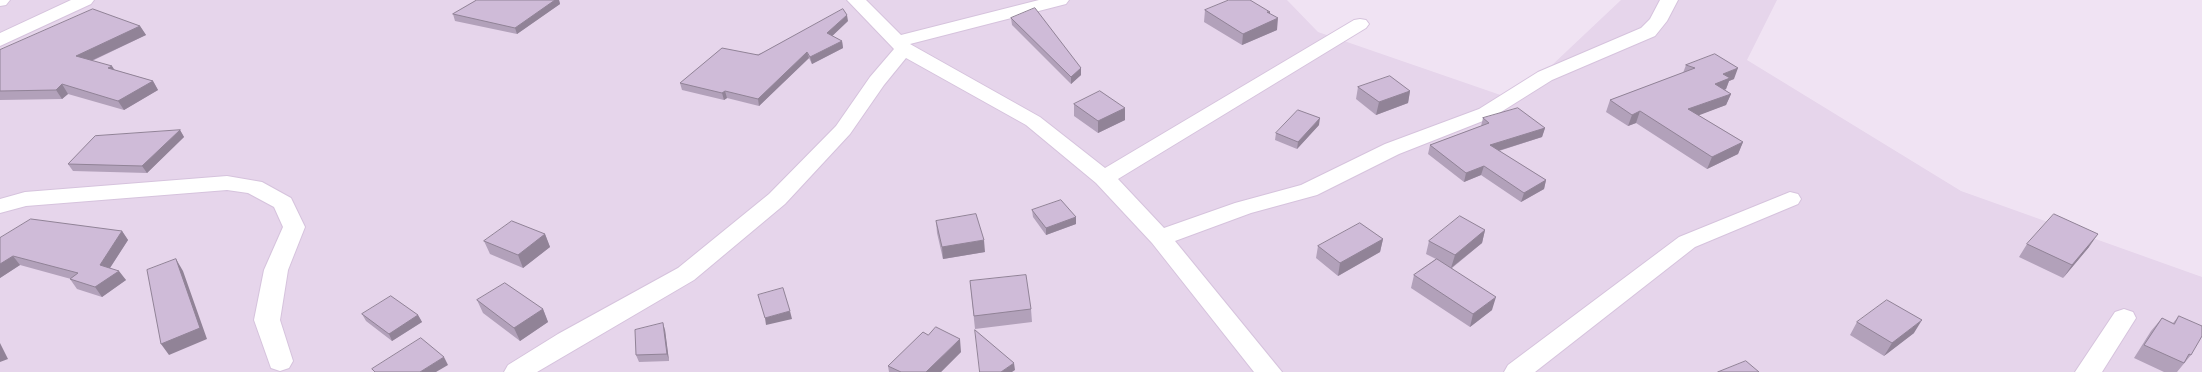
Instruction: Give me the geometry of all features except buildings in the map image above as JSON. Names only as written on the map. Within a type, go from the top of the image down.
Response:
[{"type":"street","points":[[0,40],[85,0]]},
{"type":"street","points":[[856,0],[900,45],[1033,121],[1104,178],[1160,238],[1269,372]]},
{"type":"street","points":[[517,372],[567,341],[686,274],[771,204],[843,130],[900,45],[1060,0]]},
{"type":"street","points":[[1160,238],[1243,208],[1309,190],[1392,149],[1486,113],[1545,76],[1648,32],[1658,21],[1669,0]]},
{"type":"street","points":[[1104,178],[1360,24]]},
{"type":"street","points":[[0,206],[25,199],[227,183],[254,187],[260,190],[283,204],[294,227],[276,270],[267,320],[280,361]]},
{"type":"street","points":[[1517,372],[1688,242],[1790,199]]},
{"type":"street","points":[[2088,372],[2124,318]]},
{"type":"shaded area","points":[[0,0],[1287,0],[1318,32],[1515,100],[1621,0],[1777,0],[1747,60],[1961,191],[2202,277],[2202,372],[0,372]]}]
